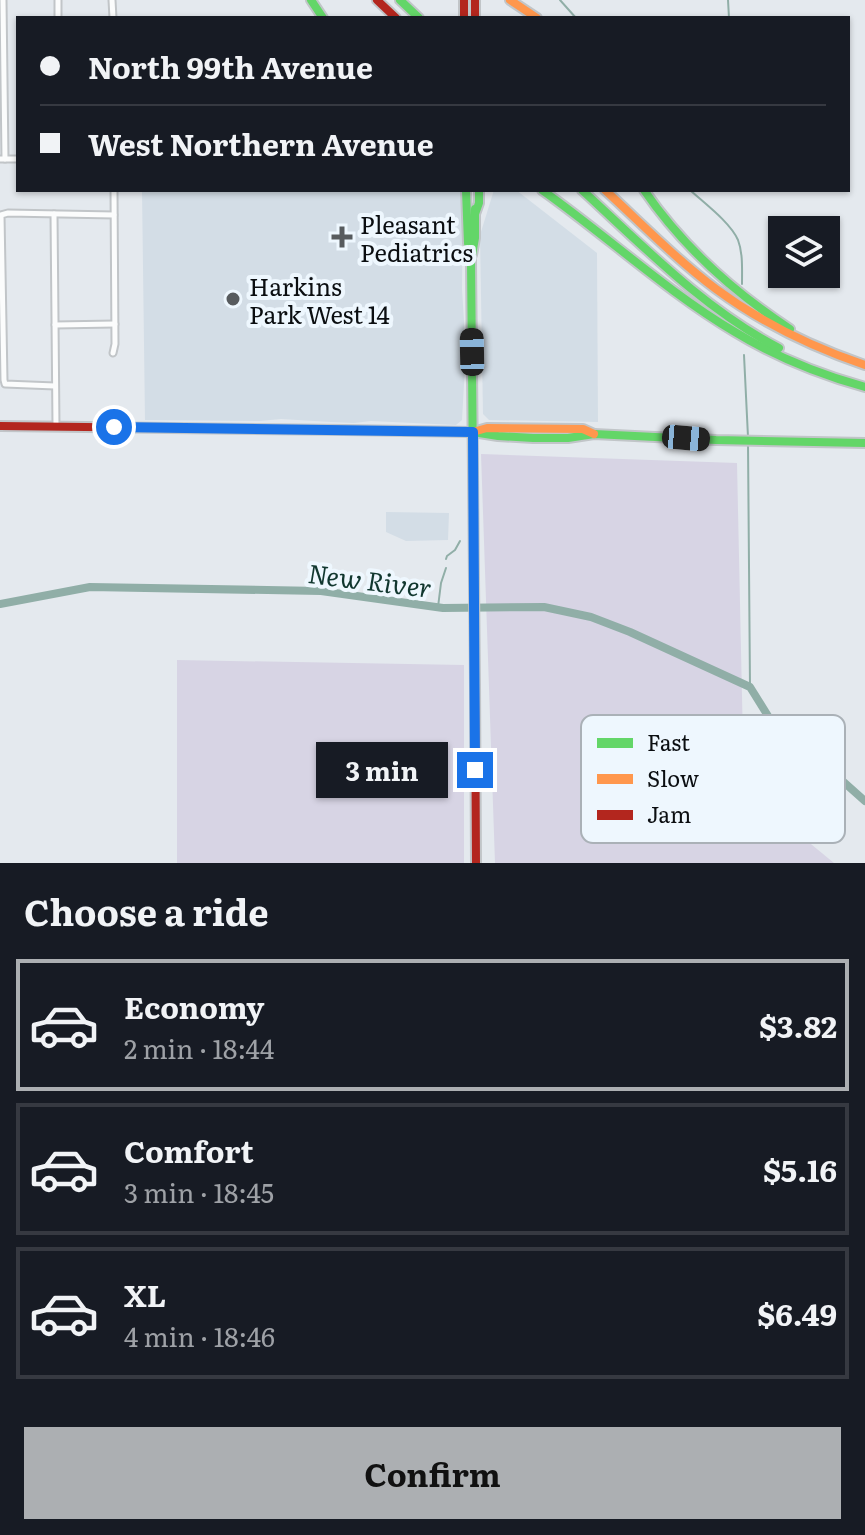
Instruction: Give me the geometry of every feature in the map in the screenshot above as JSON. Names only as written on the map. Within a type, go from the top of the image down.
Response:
[{"type":"main road","points":[[377,0],[394,16]]},
{"type":"main road","points":[[400,0],[417,16]]},
{"type":"main road","points":[[510,0],[534,16]]},
{"type":"main road","points":[[466,192],[471,260],[476,863]]},
{"type":"main road","points":[[471,260],[475,214],[479,203],[477,192]]},
{"type":"main road","points":[[545,192],[723,325],[806,367],[838,380],[865,385]]},
{"type":"main road","points":[[584,192],[666,269],[715,309],[785,352],[865,385]]},
{"type":"main road","points":[[607,192],[693,272],[734,303],[808,344],[865,365]]},
{"type":"main road","points":[[646,192],[676,232],[725,282],[776,320],[844,358]]},
{"type":"main road","points":[[0,426],[473,432],[486,436],[583,438],[594,434],[865,443]]},
{"type":"street","points":[[2,159],[3,0]]},
{"type":"street","points":[[113,353],[114,192]]},
{"type":"street","points":[[54,214],[56,426]]},
{"type":"street","points":[[55,386],[5,384],[1,215],[114,215]]},
{"type":"street","points":[[55,325],[115,324]]},
{"type":"shaded area","points":[[142,192],[463,192],[465,366],[462,420],[456,425],[281,419],[145,420]]},
{"type":"shaded area","points":[[493,192],[519,192],[597,253],[598,422],[489,420],[483,414],[480,235]]},
{"type":"shaded area","points":[[481,454],[737,463],[742,715],[581,715],[581,843],[810,843],[834,863],[495,863]]},
{"type":"shaded area","points":[[386,512],[449,513],[448,540],[406,541],[386,532]]},
{"type":"shaded area","points":[[177,660],[464,665],[464,863],[177,863]]},
{"type":"waterway","points":[[560,0],[574,16]]},
{"type":"waterway","points":[[728,0],[729,16]]},
{"type":"waterway","points":[[692,192],[723,220],[738,240],[742,284]]},
{"type":"waterway","points":[[744,355],[748,437]]},
{"type":"waterway","points":[[748,444],[750,687]]},
{"type":"waterway","points":[[446,559],[460,541]]},
{"type":"waterway","points":[[438,607],[446,568]]},
{"type":"waterway","name":"New River","points":[[0,604],[90,587],[321,591],[443,608],[544,607],[591,617],[630,632],[750,687],[767,715]]},
{"type":"waterway","name":"New River","points":[[845,783],[865,801]]},
{"type":"traffic: fast","points":[[311,0],[322,16]]},
{"type":"traffic: fast","points":[[400,0],[417,16]]},
{"type":"traffic: fast","points":[[466,192],[471,260],[475,685]]},
{"type":"traffic: fast","points":[[475,214],[479,192]]},
{"type":"traffic: fast","points":[[545,192],[685,299],[735,332],[798,364],[865,387]]},
{"type":"traffic: fast","points":[[584,192],[700,296],[779,348]]},
{"type":"traffic: fast","points":[[645,192],[710,267],[790,329]]},
{"type":"traffic: fast","points":[[472,255],[475,209]]},
{"type":"traffic: fast","points":[[473,432],[533,438],[594,434],[865,443]]},
{"type":"traffic: slow","points":[[510,0],[534,16]]},
{"type":"traffic: slow","points":[[607,192],[687,266],[733,301],[788,333],[865,365]]},
{"type":"traffic: slow","points":[[344,430],[473,432],[487,428],[583,429],[594,434]]},
{"type":"traffic: jam","points":[[377,0],[394,16]]},
{"type":"traffic: jam","points":[[464,0],[464,16]]},
{"type":"traffic: jam","points":[[475,0],[475,16]]},
{"type":"traffic: jam","points":[[0,426],[344,430]]},
{"type":"traffic: jam","points":[[475,685],[476,863]]},
{"type":"place","name":"Pleasant Pediatrics","points":[[342,237]]},
{"type":"place","name":"Harkins Park West 14","points":[[233,299]]},
{"type":"route","points":[[114,427],[473,432],[475,770]]}]
